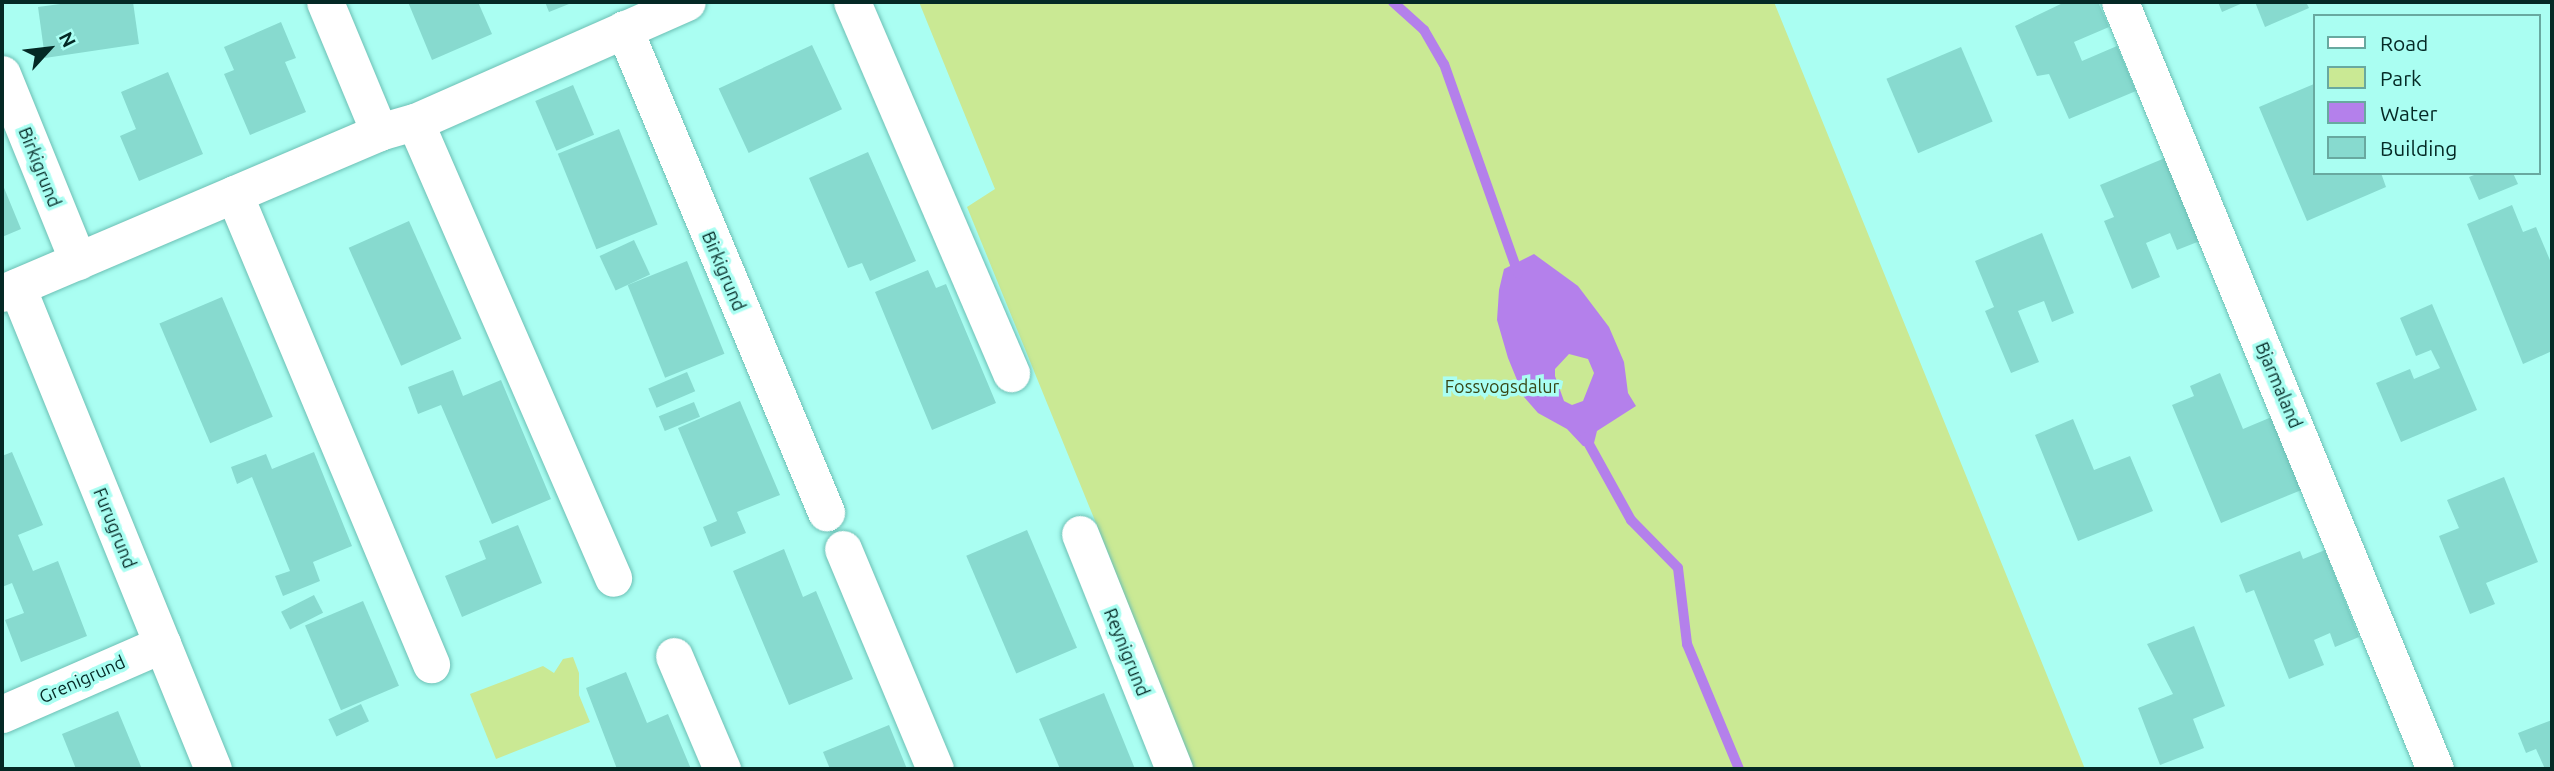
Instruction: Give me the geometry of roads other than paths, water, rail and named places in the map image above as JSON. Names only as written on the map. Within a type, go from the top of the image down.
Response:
[{"type":"street","points":[[325,2],[379,132]]},
{"type":"street","points":[[852,2],[1011,373]]},
{"type":"street","name":"Bjarmaland","points":[[2120,2],[2435,769]]},
{"type":"street","points":[[9,290],[379,132],[415,122],[674,4]]},
{"type":"street","name":"Birkigrund","points":[[624,29],[826,512]]},
{"type":"street","name":"Birkigrund","points":[[2,74],[78,261]]},
{"type":"street","points":[[415,122],[613,578]]},
{"type":"street","points":[[234,194],[431,664]]},
{"type":"street","name":"Furugrund","points":[[9,290],[213,769]]},
{"type":"street","name":"Reynigrund","points":[[1080,534],[1174,769]]},
{"type":"street","points":[[843,549],[935,769]]},
{"type":"street","name":"Grenigrund","points":[[2,714],[162,644]]},
{"type":"street","points":[[674,656],[722,769]]},
{"type":"water","points":[[1534,254],[1578,286],[1609,327],[1624,362],[1628,393],[1636,406],[1597,431],[1593,447],[1583,446],[1567,429],[1538,413],[1524,397],[1508,358],[1497,320],[1504,269]],"holes":[[[1569,354],[1588,359],[1594,373],[1583,401],[1572,405],[1564,401],[1555,369]]]},
{"type":"waterway","points":[[1393,2],[1424,30],[1444,64],[1518,273]]},
{"type":"waterway","points":[[1585,437],[1631,520],[1678,568],[1687,644],[1739,769]]},
{"type":"park label","name":"Fossvogsdalur","points":[[1502,386]]}]
